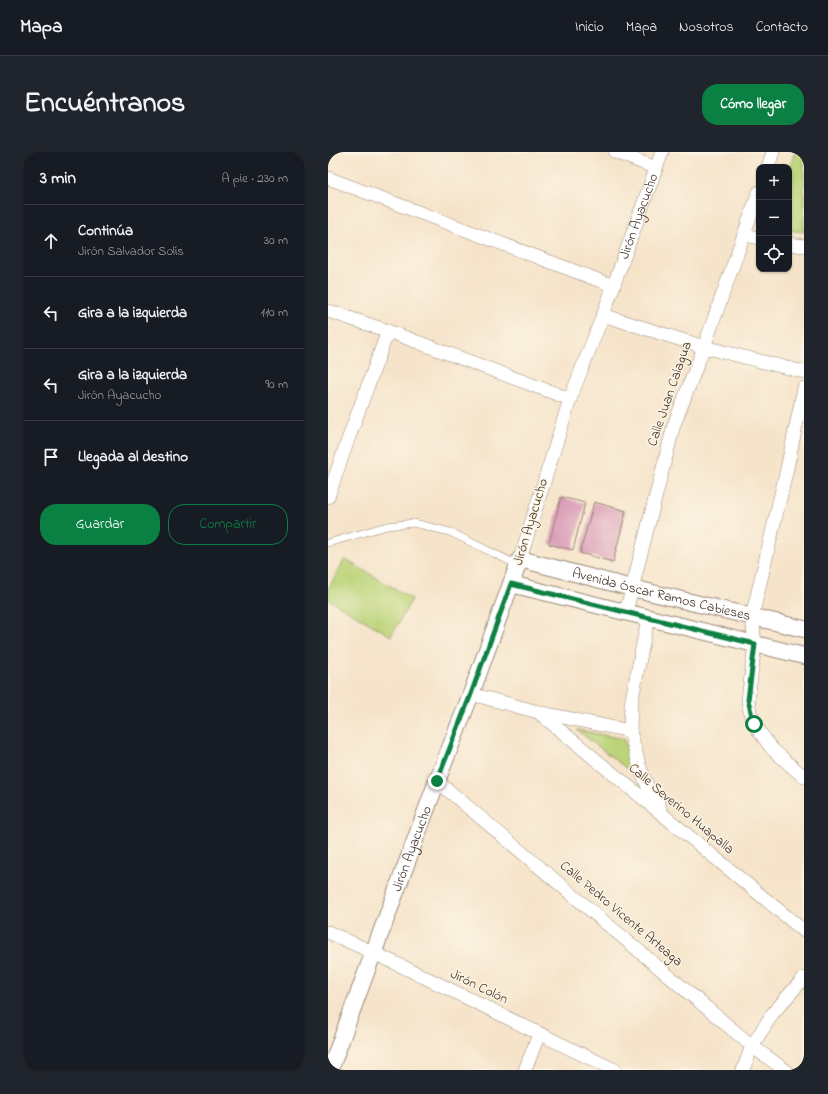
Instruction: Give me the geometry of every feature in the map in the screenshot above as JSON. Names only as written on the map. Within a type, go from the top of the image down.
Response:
[{"type":"street","points":[[615,152],[656,168]]},
{"type":"street","name":"Jirón Ayacucho","points":[[330,1070],[519,562],[570,399],[614,286],[662,152]]},
{"type":"street","points":[[769,164],[773,152]]},
{"type":"street","points":[[328,178],[614,286]]},
{"type":"street","name":"Calle Juan Calagua","points":[[626,612],[674,425],[704,347],[756,200]]},
{"type":"street","points":[[744,235],[756,237]]},
{"type":"street","points":[[792,244],[804,246]]},
{"type":"street","points":[[328,311],[388,331],[570,399]]},
{"type":"street","points":[[603,315],[704,347],[804,372]]},
{"type":"street","points":[[328,498],[348,437],[388,331]]},
{"type":"street","points":[[801,773],[772,750],[754,724],[748,700],[755,644],[752,617],[786,473],[804,388]]},
{"type":"street","name":"Avenida Óscar Ramos Cabieses","points":[[519,562],[804,629]]},
{"type":"street","name":"Avenida Óscar Ramos Cabieses","points":[[511,584],[804,656]]},
{"type":"street","points":[[648,618],[631,704],[630,731],[640,768],[665,816]]},
{"type":"street","points":[[471,694],[538,712],[630,731]]},
{"type":"street","name":"Calle Severino Huapalla","points":[[538,712],[804,931]]},
{"type":"street","name":"Calle Pedro Vicente Arteaga","points":[[437,781],[752,1046],[785,1070]]},
{"type":"street","name":"Jirón Colón","points":[[328,932],[373,952],[615,1070]]},
{"type":"street","points":[[743,1070],[752,1046],[773,1013],[804,978]]},
{"type":"street","points":[[525,1070],[539,1034]]},
{"type":"lane","points":[[328,543],[387,526],[414,522],[450,532],[519,562]]},
{"type":"green space","points":[[795,152],[804,152],[804,232],[792,230],[792,164],[790,164]]},
{"type":"green space","points":[[345,559],[412,599],[391,636],[328,599],[328,589]]},
{"type":"green space","points":[[577,730],[624,739],[635,775]]},
{"type":"building","points":[[561,497],[585,503],[573,550],[549,544]]},
{"type":"building","points":[[594,502],[626,511],[613,562],[580,553]]},
{"type":"route","points":[[437,781],[471,694],[511,584],[755,644],[748,700],[754,724]]}]
